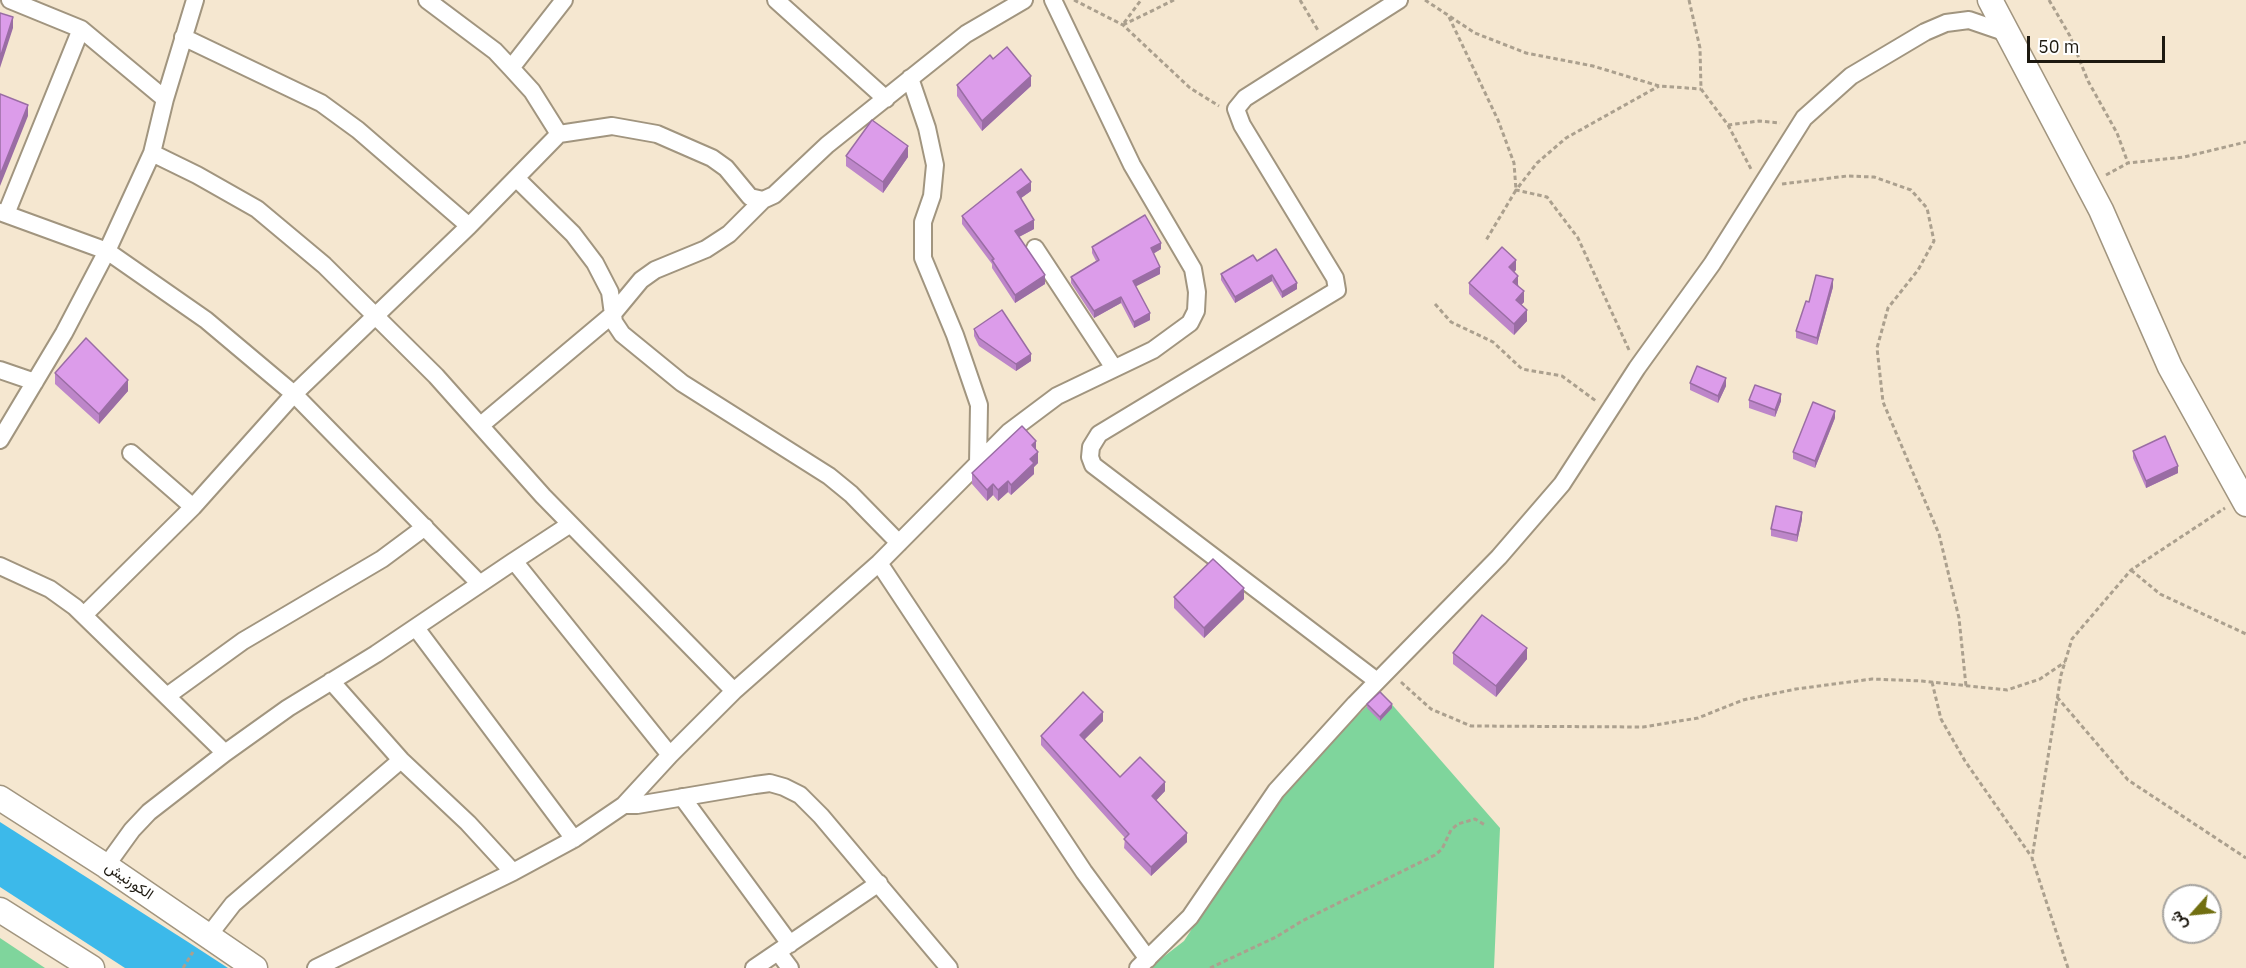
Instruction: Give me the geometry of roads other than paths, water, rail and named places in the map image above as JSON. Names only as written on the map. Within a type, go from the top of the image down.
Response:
[{"type":"street","points":[[10,0],[81,29],[165,99]]},
{"type":"street","points":[[0,440],[35,382],[107,251],[152,153],[165,99],[195,0]]},
{"type":"street","points":[[427,0],[495,51],[532,91],[559,134]]},
{"type":"street","points":[[511,68],[564,0]]},
{"type":"street","points":[[776,0],[886,99]]},
{"type":"street","points":[[481,425],[612,315],[641,280],[655,270],[706,249],[729,234],[763,200],[774,195],[827,146],[910,78],[966,34],[1024,0]]},
{"type":"street","points":[[316,968],[513,872],[574,839],[624,805],[734,691],[879,563],[1032,413],[1057,396],[1153,350],[1190,323],[1196,311],[1197,292],[1193,269],[1132,165],[1053,0]]},
{"type":"street","points":[[1382,676],[1093,465],[1090,447],[1099,434],[1336,290],[1335,278],[1242,125],[1236,109],[1245,98],[1399,0]]},
{"type":"street","points":[[1990,0],[2121,250],[2170,367],[2244,500]]},
{"type":"street","points":[[879,563],[1143,964],[1190,917],[1276,791],[1382,676],[1529,523],[1562,484],[1637,368],[1703,278],[1762,188],[1799,125],[1822,100],[1851,76],[1925,32],[1946,23],[1969,20],[2007,33]]},
{"type":"street","points":[[81,29],[3,213],[107,251],[206,320],[294,394],[479,583]]},
{"type":"street","points":[[183,37],[321,103],[358,130],[469,226]]},
{"type":"street","points":[[910,78],[927,128],[935,165],[932,196],[923,222],[923,258],[959,346],[979,405],[978,464]]},
{"type":"street","points":[[84,615],[193,507],[294,394],[469,226],[559,134],[612,126],[634,128],[668,137],[712,158],[726,168],[750,197],[763,200]]},
{"type":"street","points":[[152,153],[213,183],[257,209],[286,232],[375,314],[481,425],[569,525],[734,691]]},
{"type":"street","points":[[516,178],[573,234],[595,263],[610,292],[612,315],[622,334],[682,383],[829,476],[872,514],[899,543]]},
{"type":"street","points":[[1035,248],[1114,368]]},
{"type":"street","points":[[0,370],[35,382]]},
{"type":"street","points":[[131,453],[193,507]]},
{"type":"street","points":[[106,866],[132,830],[149,812],[225,753],[569,525]]},
{"type":"street","points":[[167,696],[243,641],[382,559],[425,527]]},
{"type":"street","points":[[514,561],[670,755]]},
{"type":"street","points":[[0,566],[50,589],[84,615],[225,753]]},
{"type":"street","points":[[416,628],[574,839]]},
{"type":"street","points":[[331,681],[401,760],[468,823],[513,872]]},
{"type":"street","points":[[203,941],[233,904],[401,760]]},
{"type":"street","points":[[624,805],[770,783],[800,795],[879,883],[949,968]]},
{"type":"street","points":[[682,797],[784,948],[790,968]]},
{"type":"street","name":"الكورنيش","points":[[0,798],[106,866],[203,941],[255,968]]},
{"type":"street","points":[[754,968],[879,883]]},
{"type":"street","points":[[0,910],[92,968]]},
{"type":"water","points":[[0,822],[228,968],[125,968],[0,887]]}]
